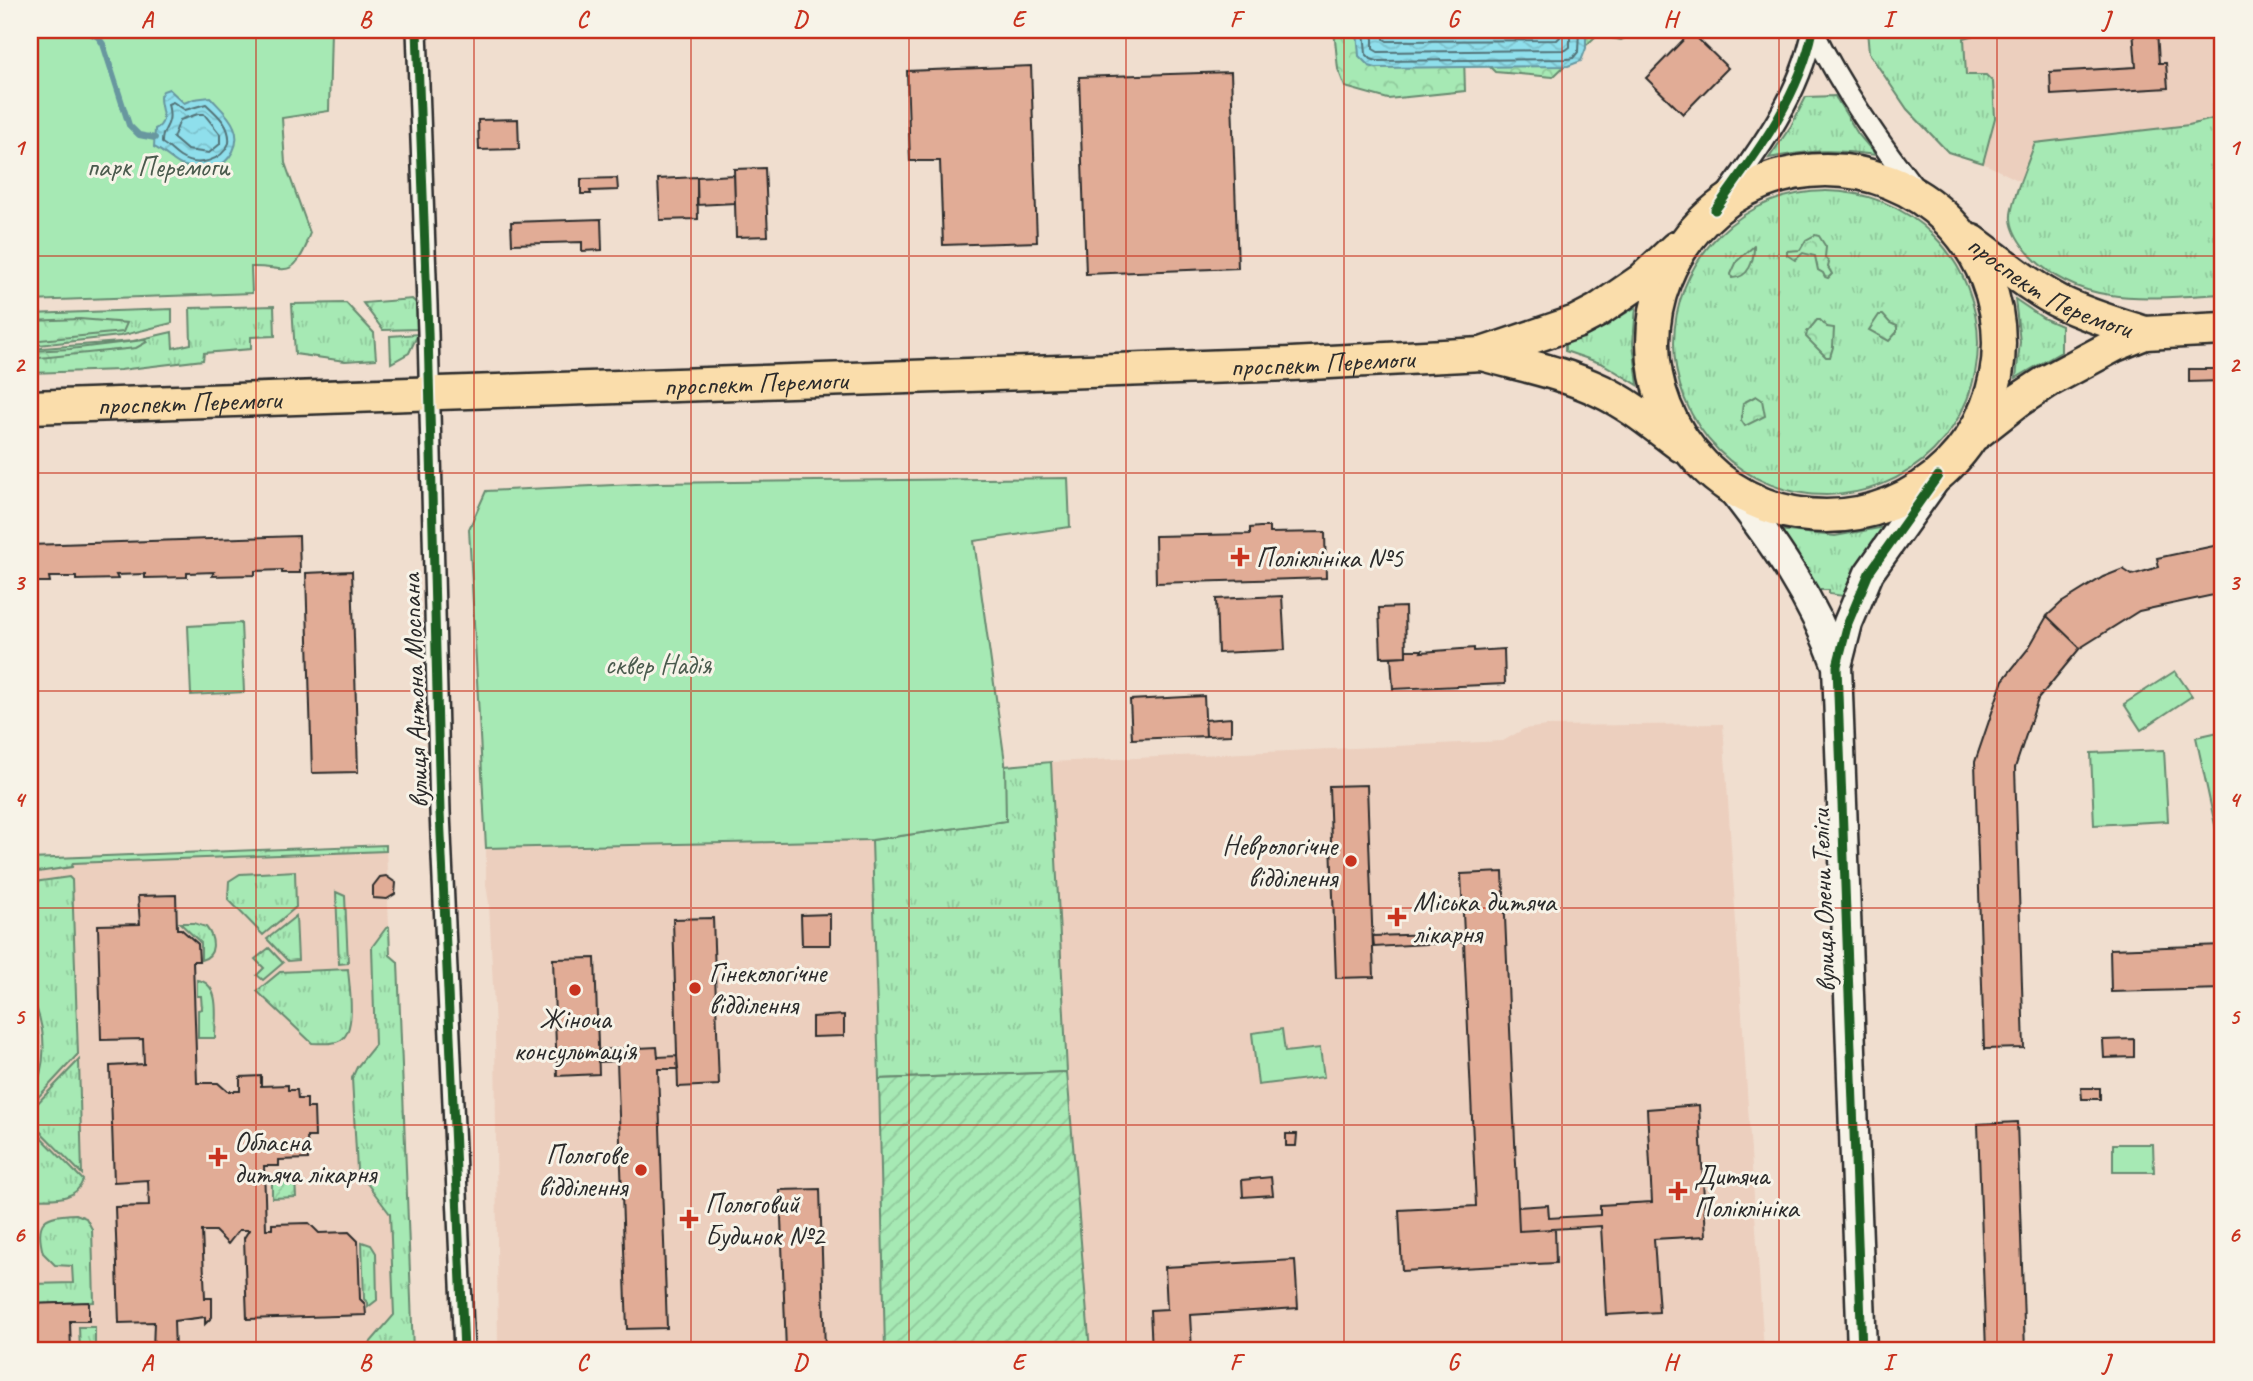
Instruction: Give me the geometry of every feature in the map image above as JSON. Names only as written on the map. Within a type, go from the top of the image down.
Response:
[{"type":"main road","name":"проспект Перемоги","points":[[30,407],[1277,365],[1482,354],[1576,322],[1597,311],[1642,280],[1715,210],[1735,195],[1780,176],[1817,170],[1854,172],[1901,186],[1923,199],[1959,231],[2013,271],[2061,303],[2145,332],[2223,329]]},
{"type":"main road","points":[[1676,248],[1657,294],[1654,365],[1659,389],[1679,434],[1710,472],[1730,487],[1775,509],[1799,514],[1848,515],[1896,502],[1938,476],[1970,439],[1992,394],[2000,345],[1994,296],[1980,262],[1959,231]]},
{"type":"main road","name":"проспект Перемоги","points":[[1970,439],[2048,381],[2094,355],[2145,332]]},
{"type":"main road","name":"проспект Перемоги","points":[[1482,354],[1558,374],[1603,391],[1633,409],[1693,454]]},
{"type":"street","name":"вулиця Антона Моспана","points":[[417,30],[440,813],[464,1351]]},
{"type":"street","points":[[1813,30],[1829,63],[1865,121],[1923,199]]},
{"type":"street","points":[[1715,210],[1769,133],[1792,93],[1807,58],[1813,30]]},
{"type":"street","name":"вулиця Олени Теліги","points":[[1862,1351],[1837,666],[1848,623],[1869,573],[1938,476]]},
{"type":"street","name":"вулиця Олени Теліги","points":[[1730,487],[1798,581],[1819,621],[1837,666]]},
{"type":"shaded area","points":[[1970,30],[2211,30],[2212,119],[2189,125],[2036,143],[2022,182],[1983,163],[1995,118],[1966,75],[1964,38],[1972,36]]},
{"type":"shaded area","name":"Міська дитяча лікарня","points":[[1723,724],[1764,1351],[1088,1351],[1075,1219],[1051,762],[1503,741],[1524,729],[1547,726]]},
{"type":"shaded area","name":"Пологовий Будинок №2","points":[[872,840],[885,1351],[498,1351],[495,1028],[486,848]]},
{"type":"shaded area","name":"Обласна дитяча лікарня","points":[[386,845],[390,955],[398,962],[413,1351],[30,1351],[30,859]]},
{"type":"green space","name":"парк Перемоги","points":[[30,30],[331,30],[329,111],[282,118],[285,163],[310,233],[296,263],[285,269],[251,267],[252,293],[30,301]]},
{"type":"green space","points":[[1334,30],[1370,30],[1464,56],[1465,91],[1388,99],[1345,87],[1338,69]]},
{"type":"green space","points":[[1545,30],[1641,30],[1621,40],[1597,35],[1553,77],[1495,72],[1480,57]]},
{"type":"green space","points":[[1867,30],[1970,30],[1973,33],[1972,36],[1964,38],[1966,75],[1986,75],[1993,82],[1995,118],[1983,163],[1948,152],[1907,109],[1869,53]]},
{"type":"green space","points":[[1835,96],[1858,134],[1876,155],[1822,151],[1769,158],[1791,126],[1806,97]]},
{"type":"green space","points":[[2223,119],[2223,294],[2147,298],[2097,293],[2073,285],[2051,273],[2031,256],[2018,239],[2013,229],[2011,212],[2035,143],[2189,125]]},
{"type":"green space","points":[[1826,191],[1856,194],[1884,203],[1910,217],[1933,236],[1952,259],[1966,285],[1975,313],[1978,343],[1975,373],[1966,401],[1952,427],[1933,450],[1910,469],[1884,483],[1856,492],[1826,495],[1796,492],[1768,483],[1742,469],[1719,450],[1700,427],[1686,401],[1677,373],[1674,343],[1677,313],[1686,285],[1700,259],[1719,236],[1742,217],[1768,203],[1796,194]]},
{"type":"green space","points":[[1815,235],[1819,236],[1826,247],[1825,257],[1832,274],[1828,278],[1818,270],[1815,256],[1803,253],[1795,260],[1787,255],[1787,251],[1800,250],[1806,240]]},
{"type":"green space","points":[[1754,246],[1749,268],[1743,275],[1732,278],[1737,261]]},
{"type":"green space","points":[[412,299],[416,303],[418,329],[383,330],[363,303]]},
{"type":"green space","points":[[2015,299],[2043,318],[2061,326],[2061,352],[2016,378],[2020,342]]},
{"type":"green space","points":[[346,303],[374,333],[376,359],[345,361],[295,354],[292,304]]},
{"type":"green space","points":[[274,306],[275,336],[251,337],[251,349],[204,353],[203,360],[120,370],[30,373],[30,349],[133,341],[172,332],[173,348],[191,344],[190,308]]},
{"type":"green space","points":[[1636,307],[1633,343],[1638,385],[1603,364],[1565,351],[1565,343],[1606,325]]},
{"type":"green space","points":[[172,309],[172,323],[120,336],[30,346],[30,314]]},
{"type":"green space","points":[[1879,315],[1897,326],[1897,332],[1889,341],[1869,330]]},
{"type":"green space","points":[[80,319],[127,323],[123,332],[30,341],[30,321]]},
{"type":"green space","points":[[1817,320],[1834,328],[1830,357],[1826,357],[1806,337]]},
{"type":"green space","points":[[418,334],[409,353],[391,363],[390,336]]},
{"type":"green space","points":[[144,340],[147,342],[136,348],[30,359],[30,351]]},
{"type":"green space","points":[[1756,396],[1762,400],[1765,416],[1745,426],[1741,420],[1743,403]]},
{"type":"green space","name":"сквер Надія","points":[[1068,478],[1070,527],[974,541],[1005,762],[1006,821],[872,840],[486,848],[469,529],[486,491],[657,483]]},
{"type":"green space","points":[[1885,527],[1864,557],[1843,596],[1829,594],[1829,590],[1818,590],[1807,569],[1778,530],[1835,536]]},
{"type":"green space","points":[[241,623],[244,692],[191,695],[188,626]]},
{"type":"green space","points":[[2175,671],[2192,696],[2141,730],[2124,704]]},
{"type":"green space","points":[[2223,731],[2223,856],[2222,857],[2196,737]]},
{"type":"green space","points":[[2164,750],[2168,821],[2094,825],[2091,753]]},
{"type":"green space","points":[[1051,762],[1067,1072],[879,1079],[872,840],[1005,821],[1005,766]]},
{"type":"green space","points":[[386,845],[386,851],[73,863],[72,867],[30,873],[30,859]]},
{"type":"green space","points":[[295,871],[296,907],[263,935],[228,899],[229,881],[240,874]]},
{"type":"green space","points":[[69,877],[72,880],[78,1054],[30,1106],[40,1073],[44,1046],[40,1019],[30,993],[30,887],[34,882]]},
{"type":"green space","points":[[336,892],[345,896],[348,963],[339,964]]},
{"type":"green space","points":[[296,916],[298,960],[288,961],[267,939]]},
{"type":"green space","points":[[180,923],[194,923],[206,927],[213,946],[210,955],[201,960],[201,943]]},
{"type":"green space","points":[[389,927],[390,955],[398,962],[413,1351],[363,1351],[394,1315],[390,1214],[357,1170],[352,1078],[357,1067],[375,1045],[372,947]]},
{"type":"green space","points":[[269,948],[283,963],[263,980],[257,975],[264,968],[255,959]]},
{"type":"green space","points":[[348,969],[351,1017],[346,1035],[334,1043],[312,1043],[257,991],[280,972]]},
{"type":"green space","points":[[197,980],[205,983],[214,995],[215,1038],[198,1038],[198,1010],[202,1009],[201,996],[197,996]]},
{"type":"green space","points":[[30,1005],[37,1025],[39,1046],[30,1087]]},
{"type":"green space","points":[[1282,1029],[1285,1052],[1320,1048],[1324,1077],[1258,1085],[1252,1033]]},
{"type":"green space","points":[[79,1060],[82,1174],[30,1121],[30,1111]]},
{"type":"green space","points":[[1067,1072],[1090,1351],[885,1351],[879,1079]]},
{"type":"green space","points":[[30,1126],[83,1180],[74,1193],[61,1198],[30,1199]]},
{"type":"green space","points":[[2113,1144],[2153,1144],[2154,1172],[2113,1172]]},
{"type":"green space","points":[[272,1179],[295,1179],[296,1197],[272,1198]]},
{"type":"green space","points":[[76,1214],[86,1218],[92,1229],[94,1302],[32,1304],[32,1284],[73,1283],[72,1266],[55,1265],[43,1253],[40,1233],[44,1221],[57,1216]]},
{"type":"green space","points":[[362,1242],[371,1245],[376,1253],[377,1300],[368,1307],[364,1299]]},
{"type":"green space","points":[[79,1327],[95,1327],[95,1351],[80,1351]]},
{"type":"green space","points":[[302,1343],[302,1351],[176,1351],[176,1347]]},
{"type":"water","points":[[1357,30],[1586,30],[1586,48],[1581,61],[1568,66],[1376,68],[1369,66],[1359,56]]},
{"type":"water","points":[[169,89],[184,103],[210,97],[230,119],[236,133],[235,145],[230,157],[220,165],[206,169],[185,166],[154,147],[155,129],[163,119],[160,96],[163,91]]},
{"type":"building","points":[[2133,30],[2157,30],[2159,63],[2166,63],[2168,88],[2051,95],[2050,72],[2136,67]]},
{"type":"building","points":[[1691,32],[1728,68],[1683,114],[1646,78]]},
{"type":"building","points":[[1031,66],[1037,242],[943,245],[940,161],[910,161],[907,71]]},
{"type":"building","points":[[1231,72],[1238,268],[1086,274],[1079,77]]},
{"type":"building","points":[[518,119],[519,149],[479,150],[478,120]]},
{"type":"building","points":[[765,168],[768,236],[736,237],[734,169]]},
{"type":"building","points":[[734,175],[735,203],[697,205],[697,177]]},
{"type":"building","points":[[697,177],[698,219],[660,220],[658,179]]},
{"type":"building","points":[[617,178],[618,190],[581,194],[581,179]]},
{"type":"building","points":[[601,219],[602,250],[582,251],[582,242],[512,244],[511,222]]},
{"type":"building","points":[[2189,369],[2223,369],[2223,381],[2189,382]]},
{"type":"building","name":"Поліклініка №5","points":[[1269,527],[1269,533],[1325,532],[1326,578],[1156,583],[1155,536],[1250,534],[1250,528]]},
{"type":"building","points":[[299,536],[300,573],[282,573],[282,570],[255,571],[255,575],[212,576],[214,572],[187,573],[187,577],[145,578],[145,574],[116,575],[118,579],[76,580],[76,577],[49,577],[50,582],[30,582],[30,545]]},
{"type":"building","points":[[2223,544],[2223,593],[2139,611],[2080,648],[2047,616],[2061,603],[2103,577],[2123,569],[2132,575],[2159,567],[2157,558]]},
{"type":"building","points":[[352,571],[358,772],[312,773],[306,573]]},
{"type":"building","points":[[1282,596],[1285,650],[1218,653],[1216,599]]},
{"type":"building","points":[[1405,607],[1406,656],[1381,657],[1379,608]]},
{"type":"building","points":[[2047,616],[2080,648],[2038,699],[2015,768],[2024,1048],[1984,1049],[1975,762],[2003,680],[2028,649]]},
{"type":"building","points":[[1474,648],[1474,651],[1504,649],[1505,684],[1393,689],[1391,657],[1406,656],[1406,650],[1422,650],[1421,652]]},
{"type":"building","points":[[1204,696],[1206,736],[1132,739],[1130,700]]},
{"type":"building","points":[[1231,718],[1231,735],[1206,736],[1205,720]]},
{"type":"building","name":"Неврологічне відділення","points":[[1367,785],[1374,977],[1336,978],[1329,786]]},
{"type":"building","points":[[1503,872],[1519,1231],[1555,1229],[1556,1263],[1402,1271],[1399,1210],[1476,1206],[1464,942],[1374,947],[1373,936],[1464,933],[1461,874]]},
{"type":"building","points":[[386,876],[396,883],[395,894],[387,899],[373,898],[373,886],[380,877]]},
{"type":"building","points":[[176,895],[177,929],[181,929],[198,944],[199,961],[193,961],[197,1083],[218,1083],[227,1091],[240,1091],[240,1077],[261,1076],[261,1086],[288,1085],[288,1090],[297,1090],[298,1099],[307,1099],[307,1108],[314,1108],[315,1137],[307,1137],[308,1159],[279,1160],[279,1166],[264,1166],[266,1229],[272,1229],[272,1224],[309,1223],[319,1233],[349,1232],[358,1241],[360,1299],[365,1304],[366,1315],[247,1319],[244,1238],[249,1230],[239,1230],[228,1244],[215,1231],[202,1231],[205,1298],[212,1298],[212,1317],[205,1324],[205,1317],[174,1321],[175,1351],[153,1350],[154,1322],[119,1323],[115,1207],[149,1206],[148,1180],[114,1182],[110,1066],[144,1064],[143,1039],[101,1040],[98,925],[140,924],[138,896]]},
{"type":"building","points":[[830,914],[830,945],[802,945],[801,915]]},
{"type":"building","name":"Гінекологічне відділення","points":[[713,918],[719,1085],[678,1087],[673,919]]},
{"type":"building","points":[[2223,945],[2223,989],[2111,992],[2110,949]]},
{"type":"building","name":"Жіноча консультація","points":[[595,958],[599,1074],[557,1076],[553,959]]},
{"type":"building","points":[[844,1015],[844,1036],[812,1037],[812,1017]]},
{"type":"building","points":[[2134,1039],[2134,1057],[2104,1058],[2103,1040]]},
{"type":"building","name":"Пологове відділення","points":[[657,1047],[658,1057],[677,1056],[678,1069],[658,1069],[667,1328],[627,1329],[617,1061],[598,1062],[598,1050]]},
{"type":"building","points":[[2081,1088],[2100,1088],[2100,1099],[2082,1099]]},
{"type":"building","points":[[1699,1105],[1706,1236],[1654,1239],[1659,1312],[1606,1315],[1601,1226],[1519,1231],[1518,1207],[1548,1205],[1549,1218],[1600,1215],[1600,1205],[1652,1202],[1647,1109]]},
{"type":"building","points":[[2017,1122],[2025,1351],[1986,1351],[1978,1124]]},
{"type":"building","points":[[1286,1134],[1297,1134],[1296,1146],[1286,1146]]},
{"type":"building","points":[[1271,1177],[1273,1195],[1243,1197],[1242,1180]]},
{"type":"building","points":[[820,1189],[825,1351],[786,1351],[780,1190]]},
{"type":"building","points":[[1295,1260],[1298,1308],[1190,1315],[1192,1351],[1152,1351],[1150,1310],[1167,1309],[1165,1267]]},
{"type":"building","points":[[89,1302],[89,1321],[70,1321],[71,1351],[30,1351],[30,1304]]},
{"type":"waterway","points":[[84,30],[98,37],[103,44],[129,125],[139,135],[155,138]]},
{"type":"cycle path","points":[[417,30],[428,332],[440,812],[464,1351]]},
{"type":"cycle path","points":[[1715,210],[1760,147],[1787,103],[1798,79],[1813,30]]},
{"type":"cycle path","points":[[1862,1351],[1837,666],[1848,623],[1869,573],[1938,476]]},
{"type":"place","name":"Поліклініка №5","points":[[1240,557]]},
{"type":"place","name":"Неврологічне відділення","points":[[1351,861]]},
{"type":"place","name":"Міська дитяча лікарня","points":[[1397,917]]},
{"type":"place","name":"Гінекологічне відділення","points":[[695,988]]},
{"type":"place","name":"Жіноча консультація","points":[[575,990]]},
{"type":"place","name":"Обласна дитяча лікарня","points":[[218,1157]]},
{"type":"place","name":"Пологове відділення","points":[[641,1170]]},
{"type":"place","name":"Дитяча Поліклініка","points":[[1678,1191]]},
{"type":"place","name":"Пологовий Будинок №2","points":[[689,1219]]}]
